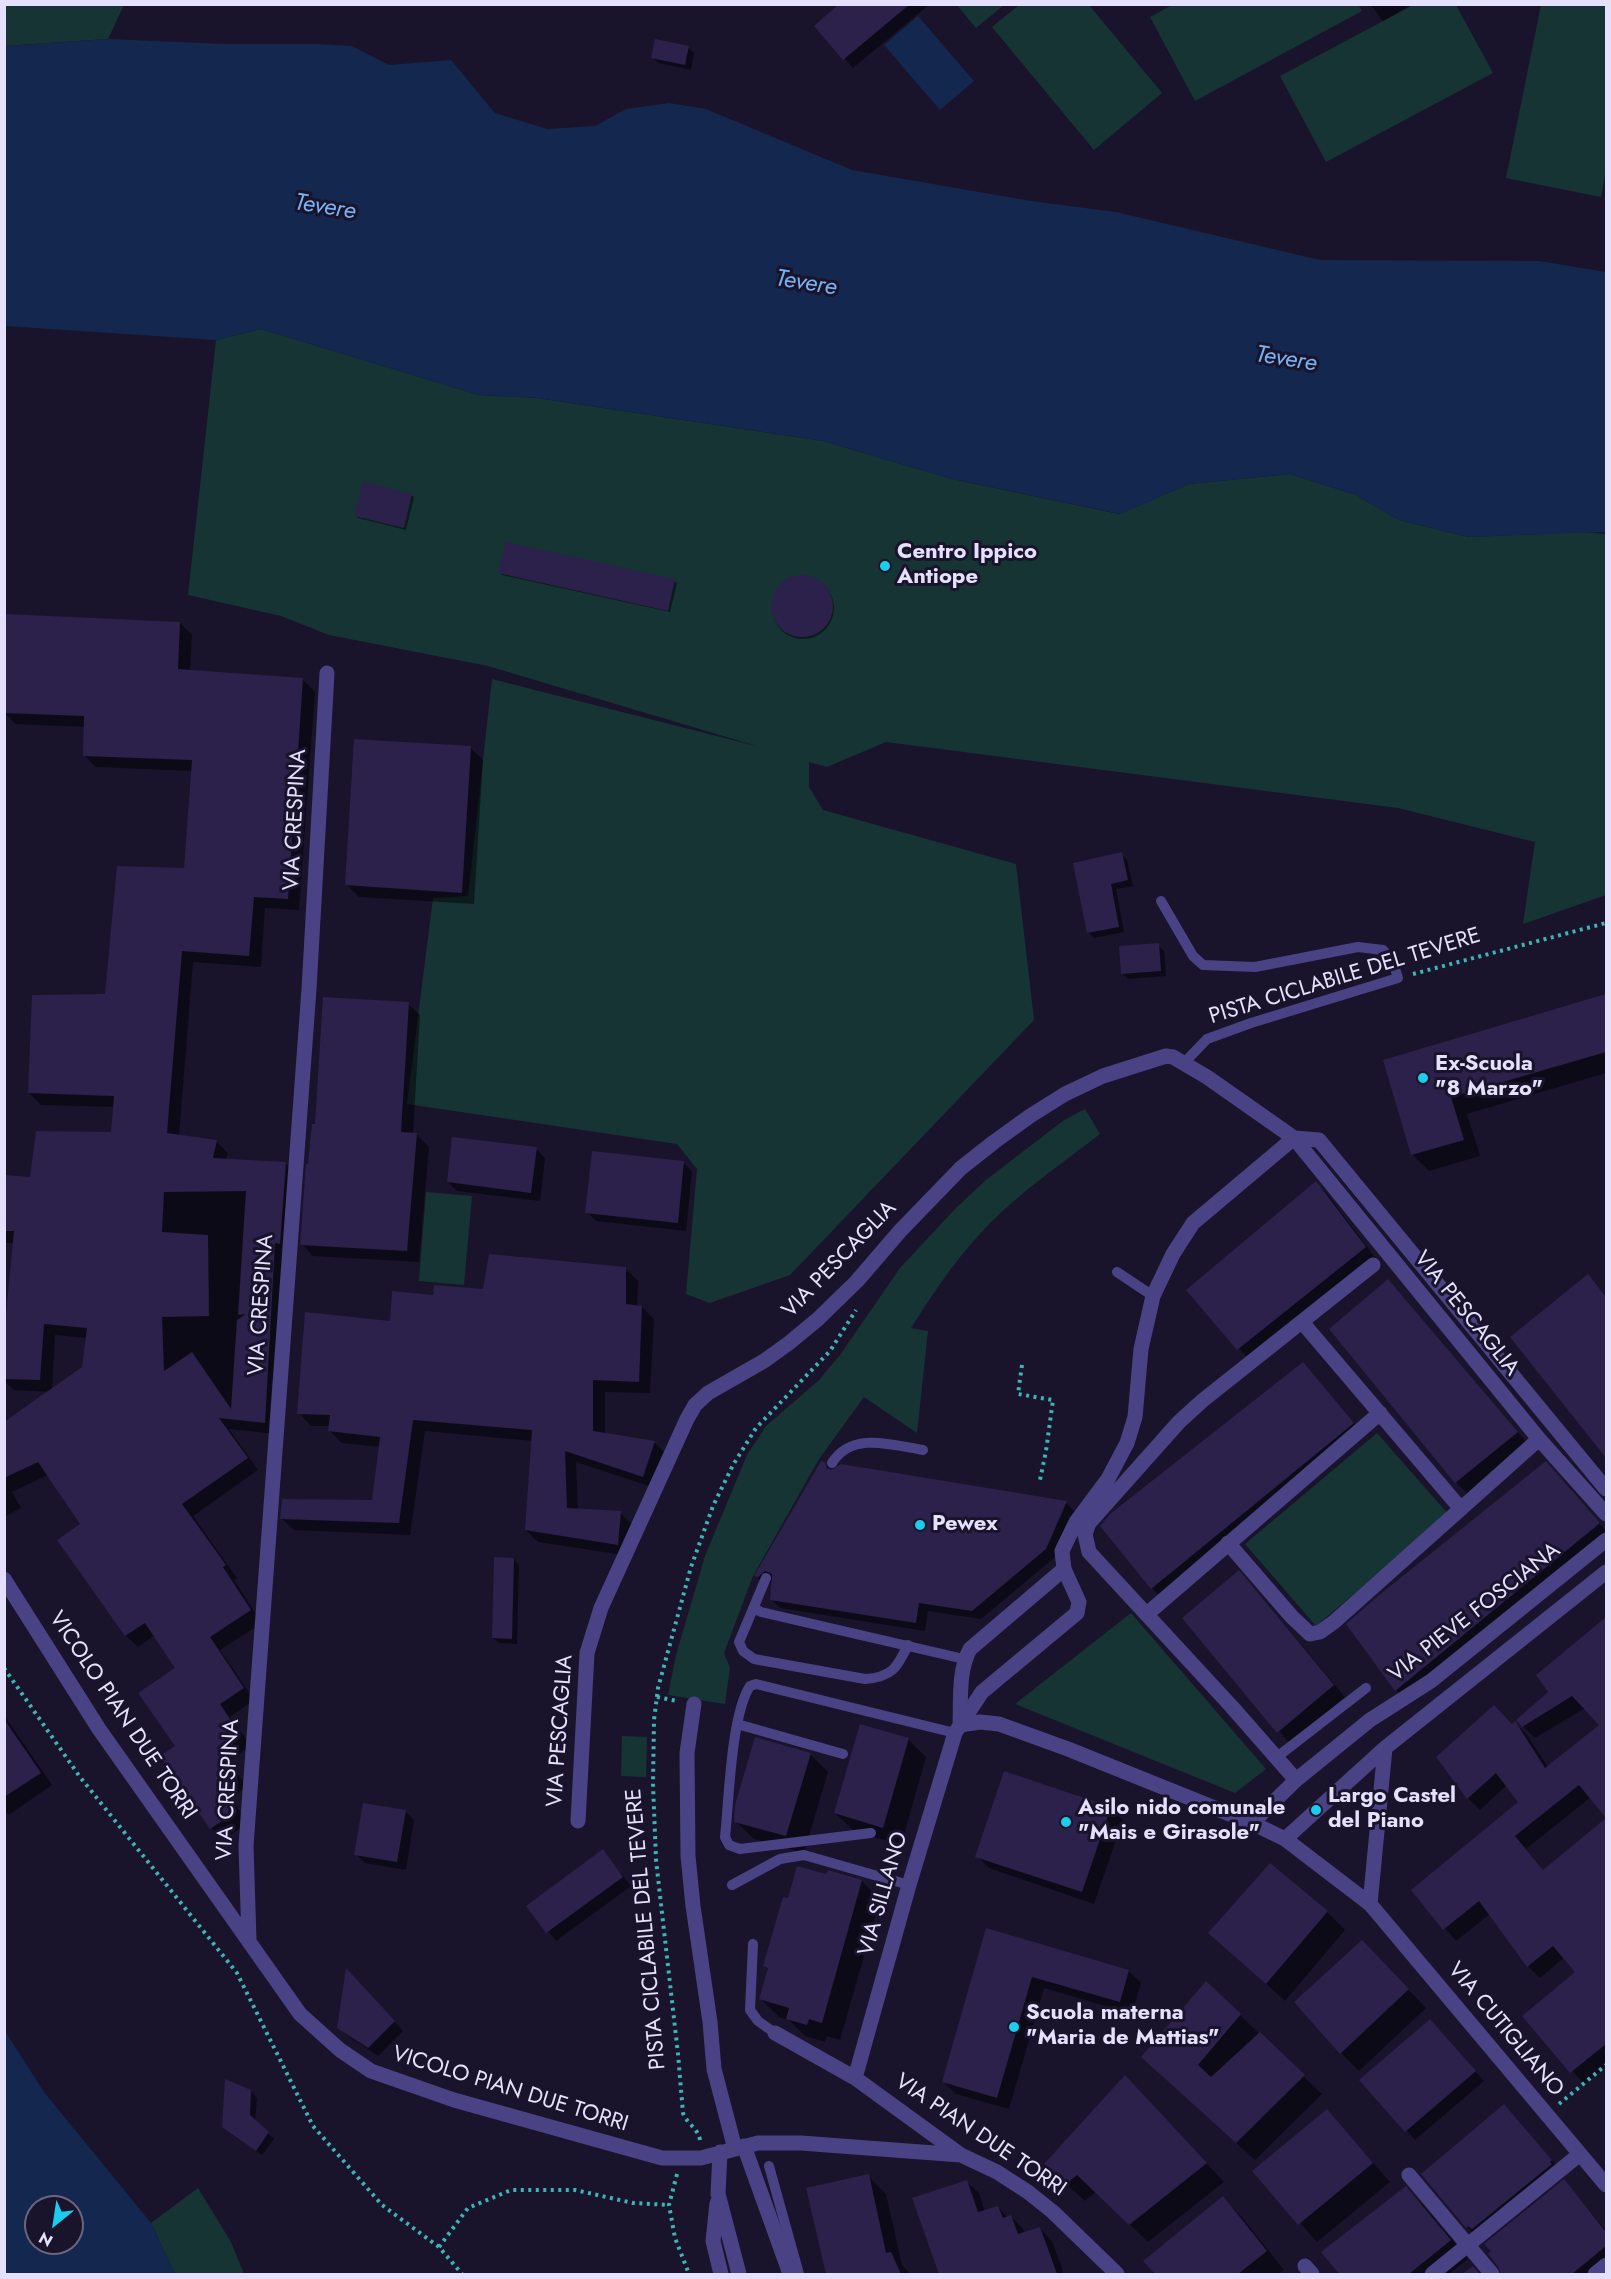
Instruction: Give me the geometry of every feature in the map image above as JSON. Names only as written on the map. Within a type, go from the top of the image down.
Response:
[{"type":"street","name":"VIA CRESPINA","points":[[249,1940],[246,1846],[309,989],[327,673]]},
{"type":"street","name":"VIA PESCAGLIA","points":[[578,1821],[587,1653],[601,1608],[695,1406],[708,1393],[755,1367],[789,1343],[857,1281],[900,1231],[961,1168],[1030,1116],[1065,1094],[1103,1076],[1166,1056],[1173,1057],[1207,1077],[1294,1138],[1539,1439],[1606,1514]]},
{"type":"street","name":"VIA PESCAGLIA","points":[[1294,1138],[1319,1140],[1606,1489]]},
{"type":"street","points":[[964,1659],[970,1649],[1064,1569],[1062,1551],[1076,1521],[1108,1479],[1127,1443],[1136,1417],[1141,1349],[1153,1296],[1173,1254],[1193,1223],[1294,1138]]},
{"type":"street","points":[[1252,1822],[1296,1780],[1089,1552],[1085,1534],[1089,1523],[1179,1422],[1372,1264]]},
{"type":"street","points":[[1302,1322],[1461,1509]]},
{"type":"street","points":[[1147,1614],[1380,1413]]},
{"type":"street","points":[[1228,1543],[1292,1617],[1310,1634],[1320,1632],[1539,1439]]},
{"type":"street","name":"VIA PIEVE FOSCIANA","points":[[1296,1780],[1370,1720],[1431,1681],[1606,1540]]},
{"type":"street","name":"VIA SILLANO","points":[[958,1729],[982,1692],[1077,1613],[1079,1602],[1064,1569]]},
{"type":"street","points":[[1285,1839],[1384,1748],[1606,1572]]},
{"type":"street","name":"VICOLO PIAN DUE TORRI","points":[[4,1579],[99,1729],[300,2014],[340,2050],[371,2071],[454,2100],[662,2158],[700,2158],[758,2143],[801,2143],[962,2155]]},
{"type":"street","name":"VIA SILLANO","points":[[855,2078],[909,1885],[958,1729],[964,1659]]},
{"type":"street","points":[[694,1704],[687,1753],[687,1856],[710,2022],[714,2069],[733,2149],[790,2274]]},
{"type":"street","points":[[958,1729],[980,1722],[999,1724],[1252,1822],[1285,1839],[1370,1904]]},
{"type":"street","points":[[1370,1904],[1384,1748]]},
{"type":"street","name":"VIA CUTIGLIANO","points":[[1370,1904],[1606,2185]]},
{"type":"street","name":"VIA PIAN DUE TORRI","points":[[775,2033],[855,2078],[962,2155],[997,2172],[1041,2201],[1079,2235],[1117,2274]]},
{"type":"street","points":[[721,2274],[714,2251],[712,2232],[718,2194],[733,2149]]},
{"type":"street","points":[[1432,2274],[1580,2154]]},
{"type":"street","points":[[1409,2175],[1492,2274]]},
{"type":"street","points":[[718,2194],[740,2274]]},
{"type":"street","points":[[1595,2274],[1606,2265]]},
{"type":"lane","points":[[1161,901],[1193,956],[1203,965],[1255,967],[1358,947],[1383,950],[1393,962],[1398,978]]},
{"type":"lane","name":"PISTA CICLABILE DEL TEVERE","points":[[1184,1063],[1207,1039],[1251,1023],[1398,978]]},
{"type":"lane","points":[[1117,1272],[1153,1296]]},
{"type":"lane","points":[[832,1463],[838,1453],[847,1446],[874,1442],[923,1450]]},
{"type":"lane","points":[[766,1578],[739,1642],[743,1651],[754,1659],[865,1679],[883,1678],[900,1662],[908,1644]]},
{"type":"lane","points":[[754,1608],[761,1612],[908,1644],[964,1659]]},
{"type":"lane","points":[[871,1833],[740,1849],[729,1845],[725,1837],[737,1724],[746,1691],[750,1686],[756,1684],[958,1729]]},
{"type":"lane","points":[[1277,1757],[1366,1688]]},
{"type":"lane","points":[[737,1724],[843,1754]]},
{"type":"lane","points":[[732,1884],[780,1859],[804,1856],[909,1885]]},
{"type":"lane","points":[[753,1944],[750,2010],[758,2021],[775,2033]]},
{"type":"lane","points":[[769,2166],[799,2274]]},
{"type":"path","name":"PISTA CICLABILE DEL TEVERE","points":[[1398,978],[1606,923]]},
{"type":"path","name":"PISTA CICLABILE DEL TEVERE","points":[[700,2158],[698,2132],[687,2121],[683,2113],[656,1860],[653,1784],[654,1720],[658,1688],[697,1548],[713,1506],[733,1465],[756,1428],[830,1351],[861,1301]]},
{"type":"path","points":[[1022,1365],[1018,1394],[1053,1400],[1040,1480]]},
{"type":"path","points":[[4,1668],[80,1777],[237,1973],[313,2126],[382,2205],[440,2247],[462,2274]]},
{"type":"path","points":[[1546,2114],[1606,2065]]},
{"type":"path","points":[[678,2159],[677,2178],[669,2205],[675,2238],[689,2274]]},
{"type":"path","points":[[440,2247],[468,2208],[511,2190],[575,2190],[633,2204],[669,2205]]},
{"type":"green space","points":[[1358,4],[1362,11],[1195,101],[1150,17],[1172,5]]},
{"type":"green space","points":[[1415,4],[1456,5],[1493,73],[1326,162],[1280,76]]},
{"type":"green space","points":[[5,5],[124,5],[108,39],[5,46]]},
{"type":"green space","points":[[957,5],[1004,5],[976,28]]},
{"type":"green space","points":[[1019,5],[1089,5],[1162,93],[1094,150],[992,27]]},
{"type":"green space","points":[[1541,5],[1606,6],[1606,169],[1601,197],[1506,178]]},
{"type":"green space","name":"Centro Ippico Antiope","points":[[261,329],[479,395],[537,398],[823,441],[952,479],[1119,514],[1189,484],[1290,474],[1356,495],[1399,520],[1469,537],[1583,532],[1606,534],[1606,895],[1523,924],[1535,842],[1398,808],[886,742],[827,767],[809,762],[809,787],[823,810],[1016,864],[1034,1020],[790,1275],[710,1303],[686,1294],[697,1169],[677,1144],[407,1104],[433,898],[468,896],[492,679],[760,747],[488,666],[329,635],[281,616],[188,595],[216,340]]},
{"type":"green space","points":[[1085,1109],[1100,1134],[1037,1182],[993,1221],[952,1268],[911,1328],[928,1331],[917,1433],[864,1397],[819,1459],[753,1576],[724,1653],[730,1668],[725,1704],[668,1695],[676,1655],[705,1556],[747,1455],[766,1426],[819,1380],[840,1355],[900,1268],[955,1209],[986,1180],[1064,1120]]},
{"type":"green space","points":[[426,1192],[472,1196],[464,1285],[419,1281]]},
{"type":"green space","points":[[1377,1433],[1448,1514],[1316,1626],[1245,1544]]},
{"type":"green space","points":[[1131,1613],[1266,1769],[1235,1793],[1015,1704]]},
{"type":"green space","points":[[622,1736],[647,1737],[646,1777],[621,1776]]},
{"type":"green space","points":[[198,2188],[231,2242],[244,2274],[175,2274],[151,2223]]},
{"type":"water","points":[[918,16],[974,81],[940,110],[884,45]]},
{"type":"water","name":"Tevere","points":[[108,39],[352,46],[389,65],[451,60],[495,113],[547,129],[595,126],[626,109],[669,103],[706,109],[852,170],[1031,201],[1116,212],[1320,260],[1539,261],[1606,272],[1606,532],[1469,537],[1399,520],[1356,495],[1290,474],[1189,484],[1120,514],[952,479],[823,441],[537,398],[479,395],[261,329],[216,340],[5,326],[5,46]]},
{"type":"water","points":[[5,2031],[44,2092],[151,2223],[175,2274],[5,2274]]},
{"type":"building","points":[[839,4],[910,4],[843,60],[814,26]]},
{"type":"building","points":[[655,39],[689,46],[685,65],[651,58]]},
{"type":"building","points":[[363,481],[412,494],[404,528],[354,516]]},
{"type":"building","points":[[505,542],[675,579],[668,611],[498,573]]},
{"type":"building","points":[[802,575],[824,584],[833,606],[824,628],[802,637],[780,628],[771,606],[780,584]]},
{"type":"building","points":[[6,614],[180,622],[178,669],[303,678],[288,899],[254,897],[249,956],[182,951],[167,1133],[217,1140],[213,1158],[286,1162],[280,1244],[275,1243],[265,1423],[219,1418],[248,1458],[182,1504],[226,1565],[223,1567],[251,1610],[210,1637],[244,1688],[220,1704],[240,1734],[218,1748],[236,1775],[220,1786],[237,1811],[210,1829],[160,1756],[175,1746],[138,1693],[175,1668],[145,1623],[125,1636],[57,1540],[80,1524],[38,1462],[4,1478],[4,1422],[82,1367],[87,1328],[44,1324],[40,1380],[4,1379],[4,1335],[14,1231],[4,1231],[4,1175],[30,1177],[36,1131],[111,1132],[114,1096],[28,1093],[32,995],[105,994],[117,866],[184,868],[192,760],[83,756],[84,716],[4,713]],"holes":[[[246,1191],[238,1315],[246,1314],[237,1320],[231,1409],[192,1352],[164,1371],[162,1317],[209,1316],[208,1235],[162,1232],[164,1192]]]},
{"type":"building","points":[[354,739],[471,746],[462,893],[345,885]]},
{"type":"building","points":[[1122,852],[1128,880],[1111,884],[1119,927],[1087,933],[1073,863]]},
{"type":"building","points":[[1159,943],[1161,971],[1121,974],[1119,946]]},
{"type":"building","name":"Ex-Scuola \"8 Marzo\"","points":[[1606,994],[1606,1052],[1451,1097],[1464,1140],[1411,1155],[1383,1060]]},
{"type":"building","points":[[323,997],[409,1002],[401,1132],[417,1133],[407,1251],[300,1245],[306,1164],[308,1164],[312,1124],[315,1124]]},
{"type":"building","points":[[452,1137],[537,1147],[531,1193],[447,1182]]},
{"type":"building","points":[[592,1151],[684,1161],[678,1223],[585,1213]]},
{"type":"building","points":[[1316,1181],[1366,1247],[1237,1350],[1186,1290]]},
{"type":"building","points":[[489,1254],[626,1267],[626,1304],[642,1306],[639,1382],[593,1380],[593,1431],[655,1441],[643,1477],[565,1451],[567,1508],[621,1511],[618,1545],[525,1530],[532,1430],[413,1420],[399,1523],[280,1519],[282,1499],[372,1500],[380,1437],[328,1431],[330,1415],[297,1414],[305,1312],[390,1321],[392,1291],[433,1295],[434,1285],[483,1289]]},
{"type":"building","points":[[1588,1274],[1606,1297],[1606,1458],[1510,1337]]},
{"type":"building","points":[[1388,1279],[1518,1432],[1455,1483],[1329,1329]]},
{"type":"building","points":[[1303,1362],[1354,1423],[1151,1589],[1100,1526],[1110,1514]]},
{"type":"building","name":"Pewex","points":[[821,1461],[825,1462],[827,1468],[831,1470],[841,1464],[1067,1501],[1046,1549],[972,1611],[919,1603],[916,1623],[770,1600],[772,1574],[765,1571],[758,1577],[754,1576]]},
{"type":"building","points":[[1546,1461],[1600,1523],[1395,1691],[1346,1624]]},
{"type":"building","points":[[494,1557],[514,1558],[512,1639],[492,1638]]},
{"type":"building","points":[[1239,1570],[1334,1685],[1277,1733],[1182,1618]]},
{"type":"building","points":[[1606,1617],[1606,1818],[1606,2044],[1570,2073],[1522,2016],[1575,1972],[1553,1946],[1527,1967],[1479,1901],[1443,1930],[1411,1890],[1518,1802],[1496,1773],[1467,1799],[1436,1757],[1494,1705],[1512,1724],[1515,1721],[1545,1768],[1599,1725],[1572,1696],[1522,1727],[1516,1720],[1548,1692],[1536,1675]],"holes":[[[1579,1785],[1606,1818],[1543,1870],[1515,1836]]]},
{"type":"building","points":[[4,1719],[41,1773],[4,1797]]},
{"type":"building","points":[[860,1724],[909,1738],[883,1828],[834,1813]]},
{"type":"building","points":[[755,1737],[811,1753],[786,1836],[734,1822],[735,1805]]},
{"type":"building","points":[[1004,1771],[1111,1807],[1082,1892],[975,1857]]},
{"type":"building","points":[[363,1803],[406,1810],[397,1862],[354,1855]]},
{"type":"building","points":[[603,1849],[623,1877],[546,1933],[526,1906]]},
{"type":"building","points":[[1270,1863],[1328,1911],[1266,1984],[1208,1933]]},
{"type":"building","points":[[797,1866],[826,1874],[828,1870],[862,1880],[822,2023],[809,2019],[807,2025],[786,2019],[789,2008],[759,1999],[768,1968],[763,1966],[783,1897],[788,1898]]},
{"type":"building","points":[[986,1928],[1129,1970],[1120,2002],[1032,1977],[997,2098],[942,2082]]},
{"type":"building","points":[[1362,1940],[1409,1989],[1340,2054],[1294,2002]]},
{"type":"building","points":[[346,1968],[395,2021],[368,2048],[337,2028]]},
{"type":"building","points":[[1206,1981],[1241,2014],[1198,2065],[1211,2077],[1260,2032],[1305,2075],[1236,2143],[1141,2057]]},
{"type":"building","points":[[1430,2019],[1476,2071],[1405,2132],[1359,2080]]},
{"type":"building","points":[[1125,2075],[1207,2163],[1129,2225],[1077,2175],[1066,2184],[1044,2164]]},
{"type":"building","points":[[225,2079],[251,2090],[250,2115],[269,2132],[256,2151],[222,2127]]},
{"type":"building","points":[[1504,2104],[1552,2160],[1550,2162],[1552,2164],[1472,2229],[1468,2226],[1466,2228],[1421,2174]]},
{"type":"building","points":[[1327,2109],[1373,2163],[1298,2225],[1252,2171]]},
{"type":"building","points":[[869,2174],[886,2253],[891,2252],[901,2274],[826,2274],[806,2188]]},
{"type":"building","points":[[1564,2179],[1606,2232],[1606,2246],[1572,2274],[1501,2274],[1488,2254],[1491,2251],[1484,2244]]},
{"type":"building","points":[[967,2180],[978,2212],[998,2206],[1003,2218],[1011,2215],[1018,2234],[1040,2227],[1057,2274],[939,2274],[912,2198]]},
{"type":"building","points":[[1406,2186],[1451,2240],[1409,2274],[1339,2274],[1321,2252]]},
{"type":"building","points":[[1223,2196],[1267,2251],[1238,2274],[1155,2274],[1143,2261]]},
{"type":"building","points":[[1473,2266],[1480,2274],[1462,2274]]},
{"type":"place","name":"Centro Ippico Antiope","points":[[885,566]]},
{"type":"place","name":"Ex-Scuola \"8 Marzo\"","points":[[1423,1078]]},
{"type":"place","name":"Pewex","points":[[920,1525]]},
{"type":"place","name":"Largo Castel del Piano","points":[[1316,1810]]},
{"type":"place","name":"Asilo nido comunale \"Mais e Girasole\"","points":[[1066,1822]]},
{"type":"place","name":"Scuola materna \"Maria de Mattias\"","points":[[1014,2027]]}]
